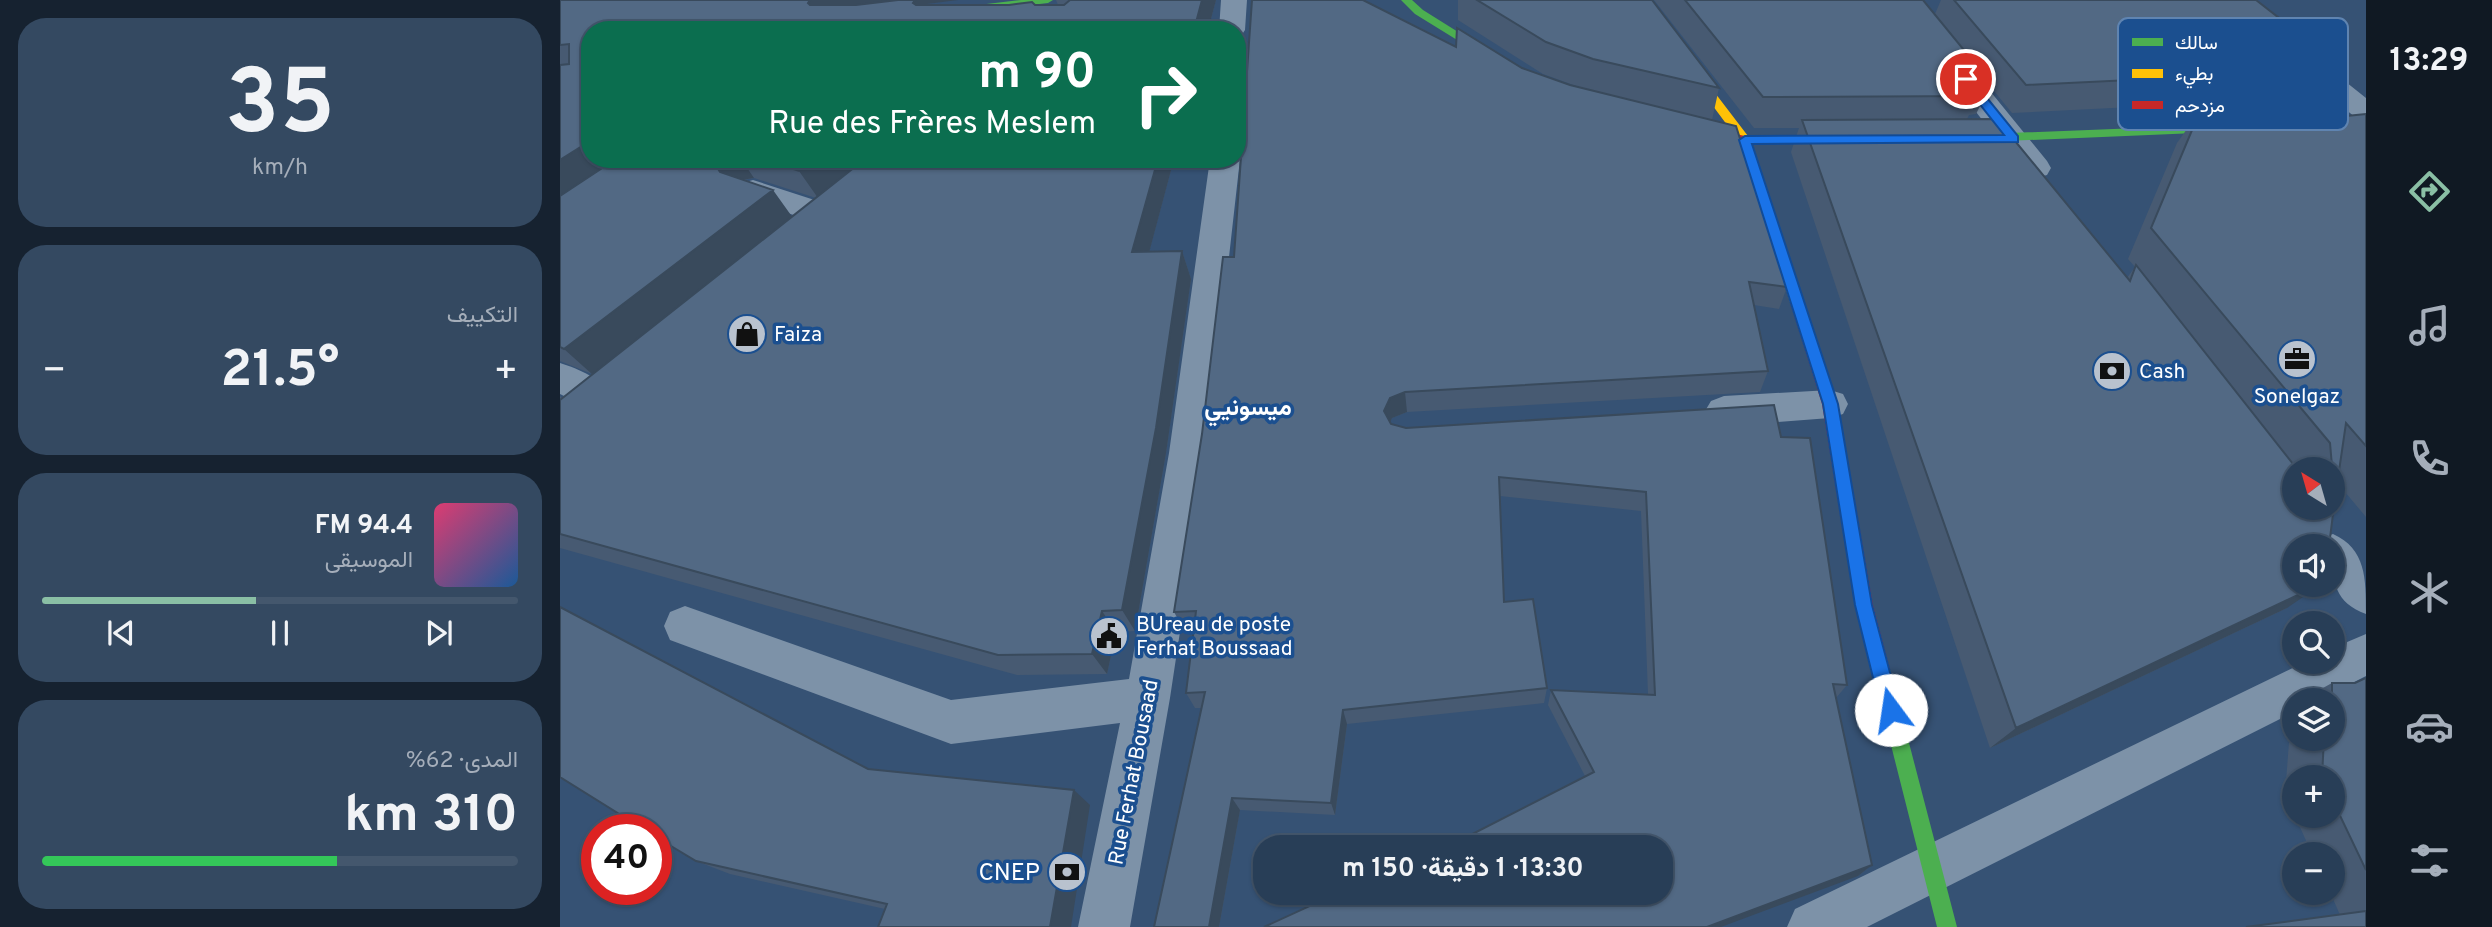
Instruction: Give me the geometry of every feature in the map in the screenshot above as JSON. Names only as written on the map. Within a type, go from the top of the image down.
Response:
[{"type":"street","points":[[1233,21],[1234,0]]},
{"type":"street","points":[[1406,0],[1419,12],[1509,68]]},
{"type":"street","points":[[1639,0],[1745,140],[1830,404],[1864,605],[1947,927]]},
{"type":"street","points":[[1902,0],[2056,194]]},
{"type":"street","points":[[2227,0],[2247,18]]},
{"type":"street","points":[[873,21],[1056,8]]},
{"type":"street","points":[[989,21],[1056,8]]},
{"type":"street","points":[[2348,107],[2362,119]]},
{"type":"street","points":[[1676,124],[1745,140],[1866,139]]},
{"type":"street","points":[[1947,139],[2014,139],[2197,130]]},
{"type":"street","name":"Rue Ferhat Bousaad","points":[[1104,927],[1148,698],[1188,453],[1224,168]]},
{"type":"street","points":[[753,190],[822,214]]},
{"type":"street","points":[[560,377],[594,397]]},
{"type":"street","points":[[1694,413],[1830,404]]},
{"type":"street","points":[[2345,568],[2366,595]]},
{"type":"street","points":[[685,626],[951,722],[1148,698]]},
{"type":"street","points":[[1813,927],[2366,654]]},
{"type":"building","points":[[560,0],[810,0],[810,5],[856,5],[915,0],[913,3],[916,5],[1009,5],[1032,2],[1035,5],[1064,5],[1070,0],[1202,0],[1196,21],[581,21],[581,147],[560,160],[560,65],[569,64],[569,44],[560,45]]},
{"type":"building","points":[[1252,0],[1363,0],[1456,47],[1457,28],[1522,68],[1570,85],[1736,126],[1787,287],[1749,282],[1768,371],[1405,392],[1390,398],[1384,411],[1391,424],[1406,428],[1774,405],[1781,437],[1810,438],[1847,685],[1833,684],[1872,865],[1707,927],[1264,927],[1312,905],[1673,905],[1673,835],[1471,835],[1594,772],[1551,690],[1655,695],[1646,492],[1499,477],[1504,602],[1533,599],[1547,688],[1343,710],[1331,803],[1232,798],[1209,927],[1154,927],[1205,692],[1186,693],[1196,611],[1174,612],[1202,434],[1223,257],[1234,257],[1240,168],[1246,168],[1246,86]]},
{"type":"building","points":[[1477,0],[1652,0],[1719,88],[1593,59],[1546,42]]},
{"type":"building","points":[[1685,0],[1923,0],[1991,83],[1968,84],[1978,96],[1763,97]]},
{"type":"building","points":[[1954,0],[2256,0],[2279,18],[2118,18],[2118,81],[2026,85]]},
{"type":"building","name":"Sonelgaz","points":[[2366,114],[2366,446],[2346,423],[2341,457],[2331,457],[2330,443],[2151,228],[2192,130],[2348,130],[2348,116]]},
{"type":"building","points":[[1997,119],[2130,281],[2136,265],[2288,457],[2282,457],[2282,520],[2332,520],[2330,534],[2282,534],[2282,597],[2293,597],[2016,728],[1802,120]]},
{"type":"building","points":[[602,168],[718,168],[720,172],[773,190],[564,349],[560,347],[560,196]]},
{"type":"building","points":[[854,168],[1155,168],[1132,252],[1182,251],[1156,428],[1122,610],[1102,611],[1092,654],[998,655],[560,534],[560,400]]},
{"type":"building","points":[[560,607],[868,769],[1074,790],[1050,927],[878,927],[887,904],[696,861],[672,847],[672,814],[619,814],[560,777]]},
{"type":"building","points":[[2366,678],[2366,870],[2345,826],[2345,765],[2323,765],[2323,751],[2345,751],[2345,688],[2332,688],[2332,683],[2355,683]]},
{"type":"building","points":[[2366,911],[2366,927],[2246,927]]},
{"type":"traffic: fast","points":[[873,21],[1048,0]]},
{"type":"traffic: fast","points":[[1406,0],[1419,12],[1500,62]]},
{"type":"traffic: fast","points":[[1960,139],[2188,130]]},
{"type":"traffic: fast","points":[[1881,670],[1947,927]]},
{"type":"traffic: slow","points":[[1639,0],[1745,140],[1797,302]]},
{"type":"traffic: jam","points":[[1688,128],[1745,140],[1847,140]]},
{"type":"traffic: jam","points":[[1797,302],[1830,404],[1864,605],[1881,670]]},
{"type":"place","name":"Faiza","points":[[747,334]]},
{"type":"place","name":"Sonelgaz","points":[[2297,359]]},
{"type":"place","name":"Cash","points":[[2112,371]]},
{"type":"place","name":"BUreau de poste Ferhat Boussaad","points":[[1109,636]]},
{"type":"place","name":"CNEP","points":[[1067,872]]},
{"type":"district","name":"ميسونيي","points":[[1248,407]]},
{"type":"route","points":[[1891,710],[1864,605],[1830,404],[1745,140],[2014,139],[1966,79]]}]
